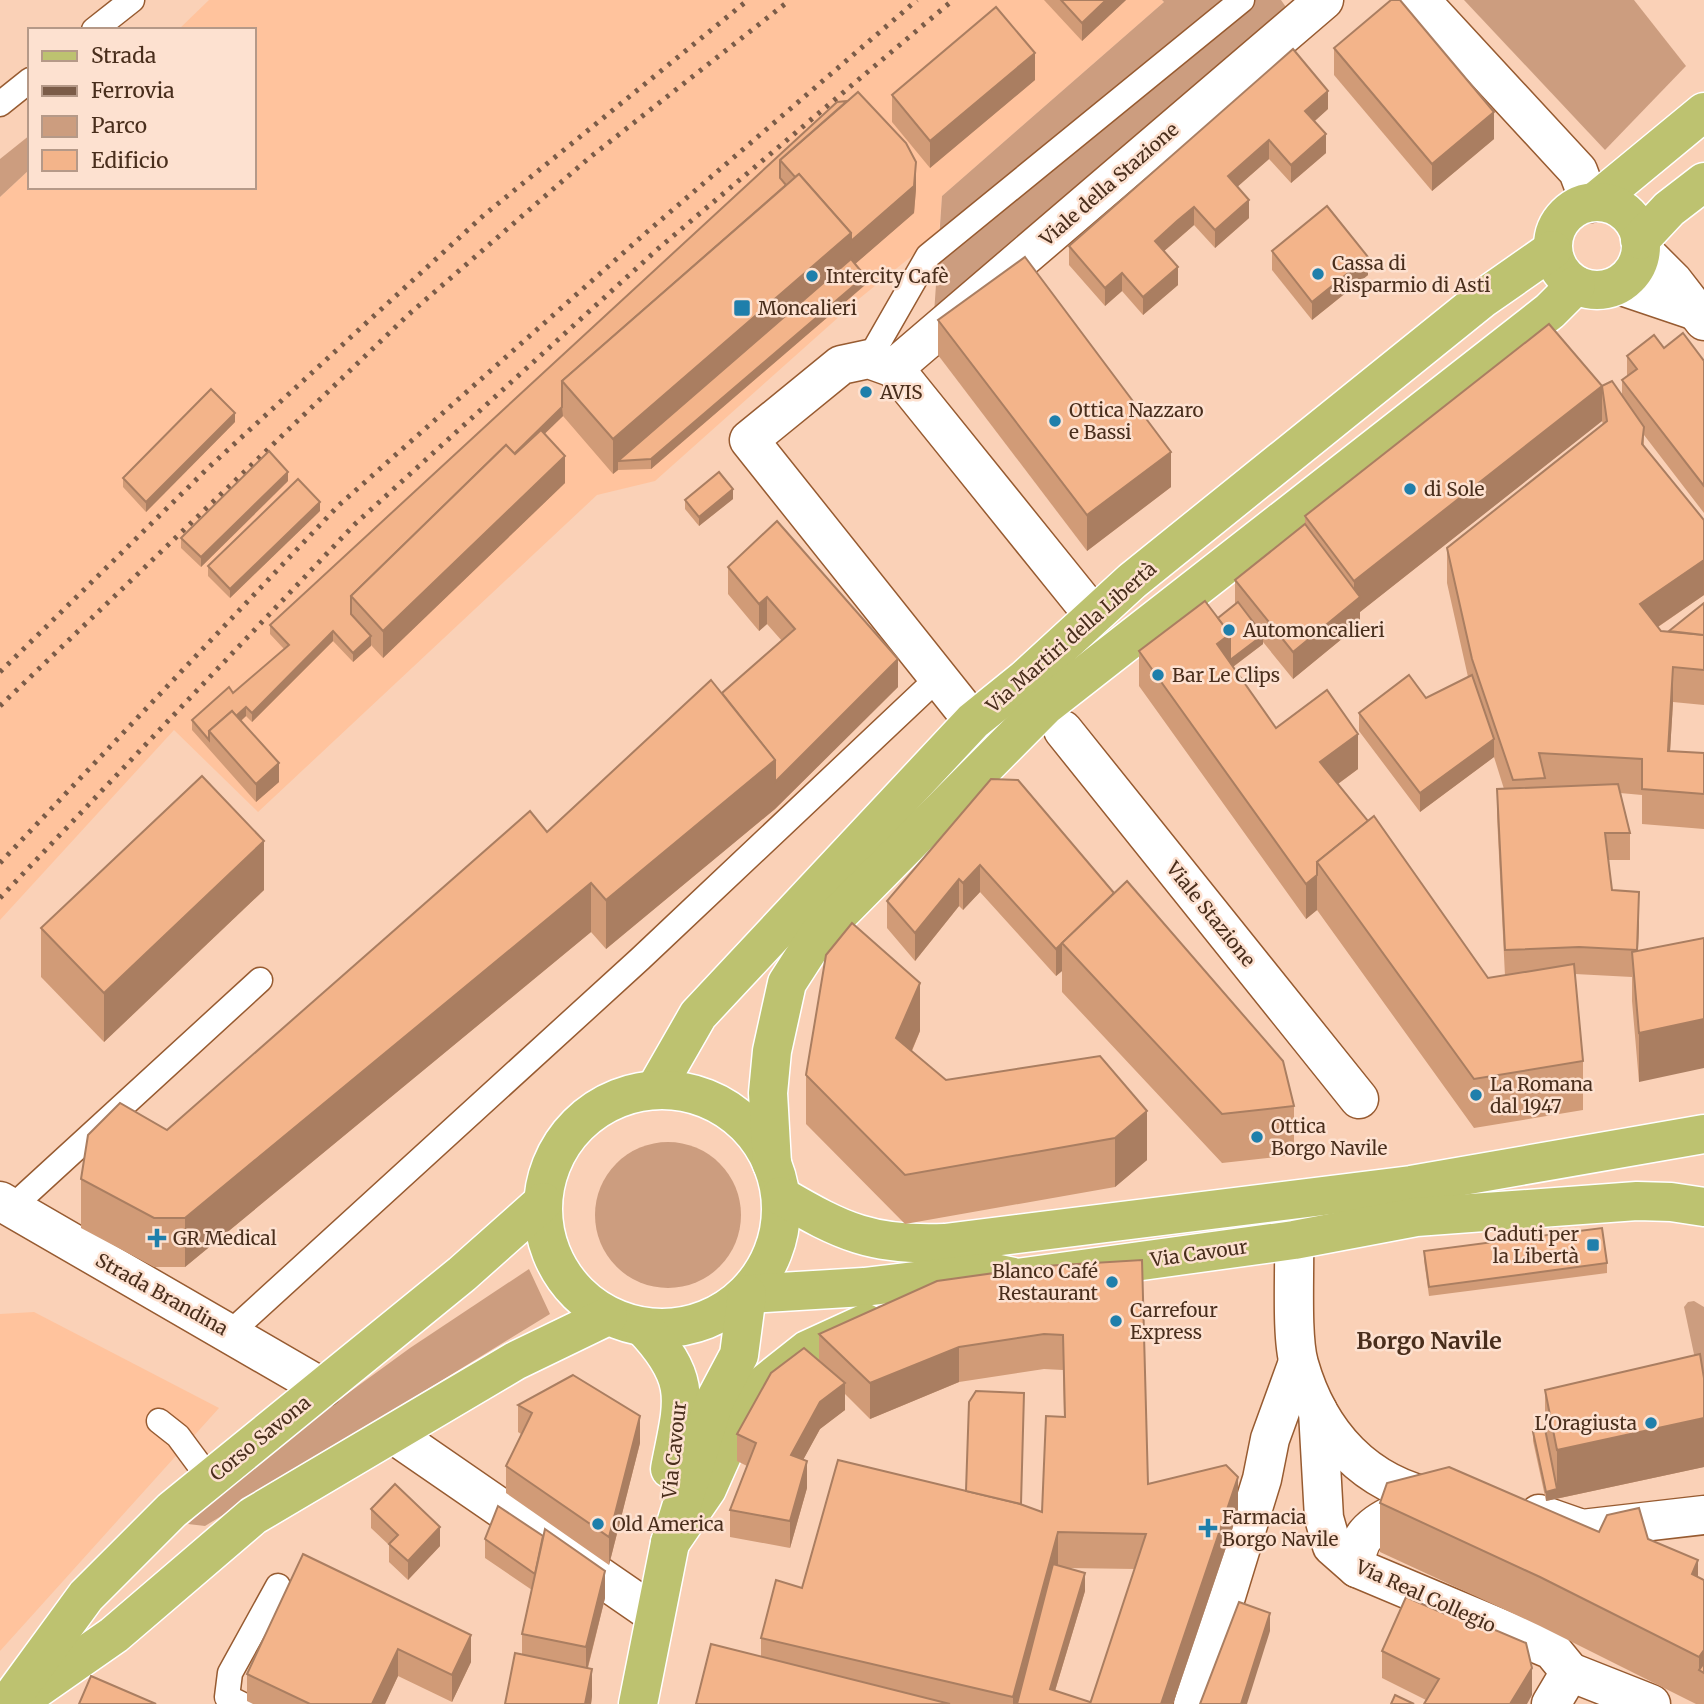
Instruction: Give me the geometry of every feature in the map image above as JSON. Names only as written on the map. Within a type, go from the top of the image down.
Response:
[{"type":"main road","points":[[1593,202],[1611,204],[1624,211],[1634,222],[1640,244],[1638,264],[1619,285],[1605,290],[1576,285],[1556,265],[1552,250],[1553,235],[1560,222],[1569,211],[1593,202],[1704,112]]},
{"type":"main road","points":[[1640,244],[1669,209],[1704,182]]},
{"type":"main road","name":"Via Martiri della Libertà","points":[[655,1090],[698,1015],[973,721],[1025,680],[1132,581],[1471,307],[1552,250]]},
{"type":"main road","points":[[1576,285],[1550,312],[1045,706],[818,935],[787,983],[772,1051],[768,1093],[777,1180],[779,1232],[767,1265],[747,1294],[730,1308],[699,1323],[665,1329],[625,1322],[579,1296],[558,1269],[546,1237],[543,1202],[550,1168],[566,1138],[583,1121],[621,1097],[655,1090],[695,1095],[732,1112],[756,1135],[777,1180],[819,1219],[876,1241],[903,1245],[945,1243],[1411,1185],[1704,1134]]},
{"type":"main road","name":"Via Cavour","points":[[638,1704],[670,1543],[709,1415],[739,1355],[747,1294],[864,1287],[990,1272],[1017,1278],[1294,1240],[1416,1217],[1637,1201],[1671,1202],[1704,1208]]},
{"type":"main road","name":"Corso Savona","points":[[7,1704],[86,1596],[172,1510],[462,1274],[543,1202]]},
{"type":"main road","points":[[670,1543],[707,1489],[739,1417],[763,1385],[789,1363],[828,1339],[886,1315],[933,1298],[987,1291],[1017,1278]]},
{"type":"main road","points":[[15,1704],[114,1635],[253,1516],[515,1362],[625,1322]]},
{"type":"main road","name":"Via Cavour","points":[[625,1322],[668,1354],[678,1377],[682,1407],[668,1481],[670,1543]]},
{"type":"street","name":"Viale della Stazione","points":[[973,721],[940,676],[749,440],[841,365],[881,364],[1324,0]]},
{"type":"street","points":[[1420,0],[1578,172],[1593,202]]},
{"type":"street","points":[[1640,244],[1700,316]]},
{"type":"street","points":[[1619,285],[1700,316]]},
{"type":"street","points":[[881,364],[1094,616]]},
{"type":"street","name":"Viale Stazione","points":[[1063,730],[1359,1099]]},
{"type":"street","name":"Strada Brandina","points":[[5,1205],[231,1332],[323,1388]]},
{"type":"street","points":[[1294,1240],[1298,1362],[1318,1411],[1351,1458],[1382,1479],[1471,1503],[1552,1517],[1582,1529],[1704,1516]]},
{"type":"street","points":[[1193,1704],[1262,1479],[1270,1439],[1298,1362]]},
{"type":"street","name":"Via Real Collegio","points":[[1318,1411],[1324,1518],[1332,1546],[1357,1568],[1552,1650],[1561,1688]]},
{"type":"street","points":[[393,1434],[654,1614]]},
{"type":"street","points":[[1357,1568],[1355,1553],[1362,1537],[1393,1514],[1471,1503]]},
{"type":"street","points":[[1561,1688],[1651,1704]]},
{"type":"lane","points":[[97,28],[132,0]]},
{"type":"lane","points":[[881,364],[928,256],[1242,0]]},
{"type":"lane","points":[[0,104],[28,82]]},
{"type":"lane","points":[[231,1332],[640,959],[940,676]]},
{"type":"lane","points":[[5,1205],[260,980]]},
{"type":"lane","points":[[159,1420],[178,1436],[209,1478]]},
{"type":"lane","points":[[241,1704],[227,1697],[230,1673],[278,1586]]},
{"type":"shaded area","points":[[209,0],[1164,2],[942,196],[939,234],[860,298],[655,481],[597,495],[258,812],[174,730],[0,920],[0,197],[28,171],[28,189],[256,189],[256,28],[180,28]]},
{"type":"shaded area","points":[[34,1312],[219,1408],[0,1651],[0,1314]]},
{"type":"green space","points":[[1162,0],[1281,0],[1288,10],[934,314],[942,196],[1164,2]]},
{"type":"green space","points":[[1464,0],[1634,0],[1686,66],[1605,150]]},
{"type":"green space","points":[[28,137],[28,171],[0,197],[0,159]]},
{"type":"green space","points":[[668,1142],[696,1147],[720,1163],[736,1187],[741,1215],[736,1243],[720,1267],[696,1283],[668,1288],[640,1283],[616,1267],[600,1243],[595,1215],[600,1187],[616,1163],[640,1147]]},
{"type":"green space","points":[[529,1269],[550,1314],[205,1526],[188,1524],[270,1450],[410,1348]]},
{"type":"green space","points":[[1694,1301],[1704,1307],[1704,1371],[1698,1373],[1684,1307],[1688,1302]]},
{"type":"building","points":[[1061,0],[1106,0],[1082,23]]},
{"type":"building","points":[[1391,0],[1400,0],[1494,112],[1432,164],[1334,48]]},
{"type":"building","points":[[996,7],[1035,53],[930,141],[892,95]]},
{"type":"building","points":[[1293,49],[1328,91],[1305,111],[1326,134],[1291,165],[1269,140],[1228,176],[1249,200],[1215,230],[1194,207],[1177,221],[1155,241],[1178,267],[1143,297],[1122,273],[1105,288],[1069,246]]},
{"type":"building","points":[[858,92],[906,143],[916,162],[914,186],[851,241],[851,233],[799,174],[795,177],[780,160]]},
{"type":"building","points":[[847,101],[780,160],[780,178],[786,185],[562,381],[562,407],[514,454],[506,445],[351,596],[351,614],[371,636],[353,653],[333,631],[252,713],[246,707],[236,716],[232,711],[209,731],[209,740],[192,720],[229,687],[233,693],[289,645],[270,625],[837,102]]},
{"type":"building","points":[[799,174],[851,233],[613,439],[562,381]]},
{"type":"building","points":[[1327,206],[1368,257],[1312,302],[1272,251]]},
{"type":"building","name":"Ottica Nazzaro e Bassi","points":[[1025,257],[1171,452],[1087,515],[938,320]]},
{"type":"building","points":[[851,259],[865,276],[651,459],[618,461]]},
{"type":"building","points":[[1549,324],[1602,386],[1354,581],[1305,516]]},
{"type":"building","points":[[1683,333],[1704,361],[1704,486],[1622,380],[1637,369],[1627,356],[1654,335],[1664,348]]},
{"type":"building","points":[[1612,381],[1644,427],[1642,444],[1704,520],[1704,560],[1640,604],[1661,631],[1704,635],[1704,670],[1673,667],[1668,751],[1704,753],[1704,794],[1642,789],[1642,759],[1539,753],[1545,778],[1513,780],[1472,659],[1447,548],[1607,421],[1602,386]]},
{"type":"building","points":[[211,389],[235,413],[146,502],[123,478]]},
{"type":"building","points":[[541,430],[565,456],[383,631],[351,596],[506,445],[515,454]]},
{"type":"building","points":[[269,451],[288,472],[201,557],[181,538]]},
{"type":"building","points":[[719,472],[733,489],[699,517],[685,500]]},
{"type":"building","points":[[298,479],[320,502],[230,589],[208,566]]},
{"type":"building","points":[[777,521],[898,659],[775,782],[775,760],[722,693],[795,629],[767,597],[759,604],[728,567]]},
{"type":"building","points":[[1305,524],[1360,597],[1293,652],[1235,580]]},
{"type":"building","points":[[1205,601],[1230,634],[1217,644],[1276,728],[1327,690],[1358,734],[1320,762],[1368,821],[1317,862],[1317,875],[1306,884],[1139,651]]},
{"type":"building","points":[[1238,602],[1263,635],[1230,660],[1230,634],[1218,618]]},
{"type":"building","points":[[1704,603],[1704,635],[1669,631]]},
{"type":"building","points":[[1409,675],[1426,698],[1472,675],[1494,739],[1420,793],[1359,713]]},
{"type":"building","points":[[711,680],[775,760],[606,900],[591,883],[185,1218],[154,1218],[81,1179],[88,1135],[120,1103],[167,1130],[530,811],[547,832]]},
{"type":"building","points":[[232,711],[279,763],[256,784],[209,731]]},
{"type":"building","points":[[202,776],[264,841],[104,993],[41,928]]},
{"type":"building","points":[[991,779],[1018,780],[1114,893],[1056,949],[980,865],[963,883],[959,879],[915,933],[887,901]]},
{"type":"building","points":[[1618,784],[1630,833],[1605,833],[1612,890],[1639,892],[1637,950],[1579,947],[1505,950],[1497,789]]},
{"type":"building","points":[[1374,816],[1488,978],[1574,964],[1583,1061],[1474,1079],[1317,862]]},
{"type":"building","points":[[1127,881],[1283,1061],[1294,1106],[1222,1114],[1062,943]]},
{"type":"building","points":[[852,923],[920,983],[896,1038],[946,1080],[1100,1056],[1147,1111],[1115,1138],[905,1175],[806,1075],[826,955]]},
{"type":"building","points":[[1704,938],[1704,1019],[1639,1033],[1632,952]]},
{"type":"building","points":[[1602,1228],[1607,1263],[1429,1287],[1424,1251]]},
{"type":"building","points":[[1142,1260],[1148,1484],[1226,1465],[1238,1477],[1161,1704],[1090,1704],[1146,1534],[1058,1532],[1013,1697],[761,1638],[776,1580],[802,1588],[838,1460],[1020,1504],[1042,1512],[1046,1416],[1065,1417],[1063,1335],[1044,1334],[959,1347],[870,1383],[819,1334],[937,1281],[1044,1266]]},
{"type":"building","points":[[804,1348],[845,1383],[820,1402],[791,1455],[807,1461],[790,1521],[730,1510],[756,1443],[737,1434],[771,1373]]},
{"type":"building","points":[[1700,1354],[1704,1378],[1704,1418],[1557,1450],[1545,1390]]},
{"type":"building","points":[[573,1375],[640,1416],[609,1537],[506,1466],[532,1413],[518,1405]]},
{"type":"building","points":[[976,1391],[1024,1393],[1021,1504],[966,1491],[969,1402]]},
{"type":"building","points":[[1545,1429],[1557,1489],[1546,1492],[1533,1432]]},
{"type":"building","points":[[1449,1467],[1599,1532],[1607,1515],[1639,1508],[1648,1539],[1698,1560],[1692,1574],[1704,1580],[1704,1650],[1699,1657],[1540,1577],[1380,1503],[1387,1483]]},
{"type":"building","points":[[395,1484],[440,1527],[408,1561],[389,1544],[398,1535],[371,1509]]},
{"type":"building","points":[[498,1506],[543,1536],[535,1574],[485,1539]]},
{"type":"building","points":[[545,1529],[605,1571],[586,1647],[522,1634]]},
{"type":"building","points":[[303,1554],[471,1635],[452,1675],[398,1649],[372,1704],[310,1704],[247,1674]]},
{"type":"building","points":[[1053,1564],[1085,1573],[1050,1689],[1090,1704],[1017,1704]]},
{"type":"building","points":[[1406,1597],[1445,1614],[1448,1610],[1526,1643],[1532,1668],[1510,1704],[1424,1704],[1439,1679],[1382,1651]]},
{"type":"building","points":[[1239,1602],[1270,1613],[1241,1704],[1200,1704]]},
{"type":"building","points":[[711,1644],[950,1704],[696,1704]]},
{"type":"building","points":[[515,1653],[592,1669],[585,1704],[505,1704]]},
{"type":"building","points":[[91,1676],[156,1704],[79,1704]]},
{"type":"building","points":[[1395,1695],[1414,1704],[1391,1704]]},
{"type":"railway","points":[[0,672],[208,468],[484,215],[748,0]]},
{"type":"railway","points":[[0,706],[408,315],[589,158],[790,0]]},
{"type":"railway","points":[[0,863],[338,506],[648,231],[917,0]]},
{"type":"railway","points":[[0,898],[355,524],[660,247],[953,0]]},
{"type":"place","name":"Cassa di Risparmio di Asti","points":[[1318,274]]},
{"type":"place","name":"Intercity Cafè","points":[[812,276]]},
{"type":"place","name":"Moncalieri","points":[[742,308]]},
{"type":"place","name":"AVIS","points":[[866,392]]},
{"type":"place","name":"Ottica Nazzaro e Bassi","points":[[1055,421]]},
{"type":"place","name":"di Sole","points":[[1410,489]]},
{"type":"place","name":"Automoncalieri","points":[[1229,630]]},
{"type":"place","name":"Bar Le Clips","points":[[1158,675]]},
{"type":"place","name":"La Romana dal 1947","points":[[1476,1095]]},
{"type":"place","name":"Ottica Borgo Navile","points":[[1257,1137]]},
{"type":"place","name":"GR Medical","points":[[157,1238]]},
{"type":"place","name":"Caduti per la Libertà","points":[[1593,1245]]},
{"type":"place","name":"Blanco Café Restaurant","points":[[1112,1282]]},
{"type":"place","name":"Carrefour Express","points":[[1116,1321]]},
{"type":"place","name":"L'Oragiusta","points":[[1651,1423]]},
{"type":"place","name":"Old America","points":[[598,1524]]},
{"type":"place","name":"Farmacia Borgo Navile","points":[[1208,1528]]},
{"type":"district","name":"Borgo Navile","points":[[1429,1340]]}]
